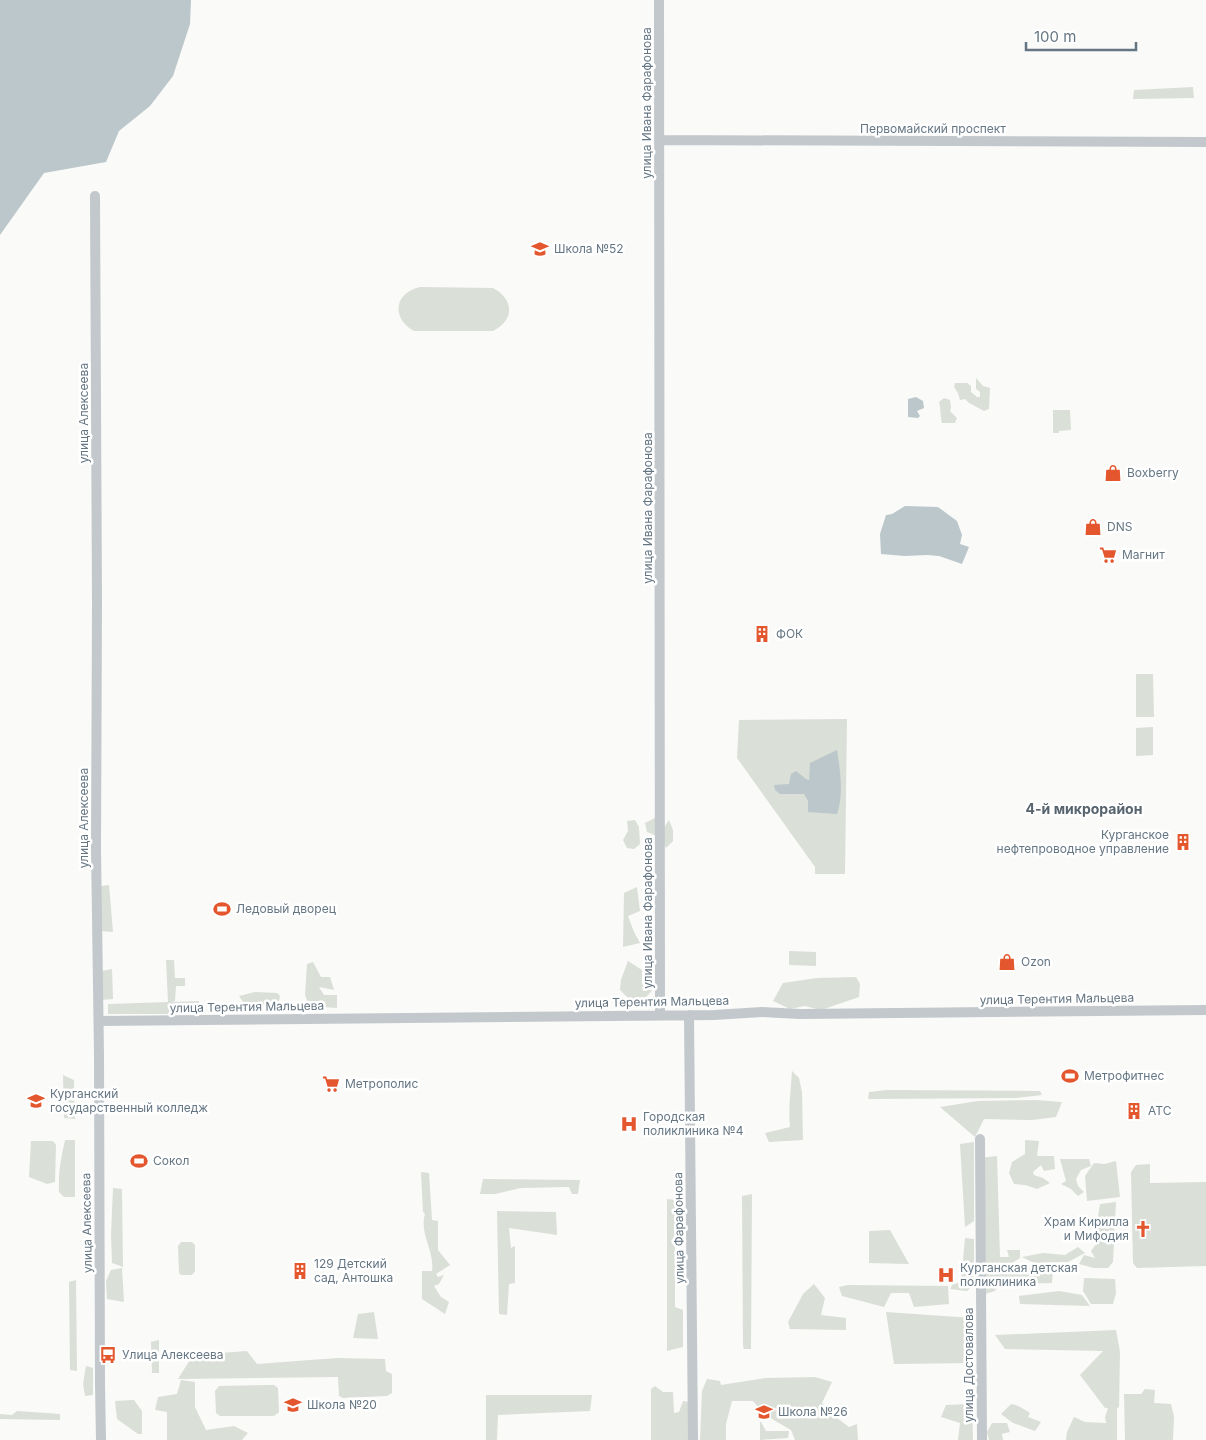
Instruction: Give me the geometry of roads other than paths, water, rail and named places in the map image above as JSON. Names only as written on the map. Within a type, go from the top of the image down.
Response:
[{"type":"street","name":"улица Ивана Фарафонова","points":[[659,0],[660,1015]]},
{"type":"street","name":"Первомайский проспект","points":[[660,140],[1206,142]]},
{"type":"street","name":"улица Алексеева","points":[[95,196],[96,849],[99,1020],[101,1440]]},
{"type":"street","name":"улица Терентия Мальцева","points":[[99,1020],[689,1015],[762,1012],[800,1014],[1206,1010]]},
{"type":"street","name":"улица Фарафонова","points":[[689,1015],[693,1440]]},
{"type":"street","name":"улица Достовалова","points":[[980,1140],[982,1440]]},
{"type":"place","name":"Школа №52","points":[[540,249]]},
{"type":"place","name":"Boxberry","points":[[1113,473]]},
{"type":"place","name":"DNS","points":[[1093,527]]},
{"type":"place","name":"Магнит","points":[[1108,555]]},
{"type":"place","name":"ФОК","points":[[762,634]]},
{"type":"place","name":"Курганское нефтепроводное управление","points":[[1183,842]]},
{"type":"place","name":"Ледовый дворец","points":[[222,909]]},
{"type":"place","name":"Ozon","points":[[1007,962]]},
{"type":"place","name":"Метрофитнес","points":[[1070,1076]]},
{"type":"place","name":"Метрополис","points":[[331,1084]]},
{"type":"place","name":"Курганский государственный колледж","points":[[36,1101]]},
{"type":"place","name":"АТС","points":[[1134,1111]]},
{"type":"place","name":"Городская поликлиника №4","points":[[629,1124]]},
{"type":"place","name":"Сокол","points":[[139,1161]]},
{"type":"place","name":"Храм Кирилла и Мифодия","points":[[1143,1229]]},
{"type":"place","name":"129 Детский сад, Антошка","points":[[300,1271]]},
{"type":"place","name":"Курганская детская поликлиника","points":[[946,1275]]},
{"type":"place","name":"Улица Алексеева","points":[[108,1355]]},
{"type":"place","name":"Школа №20","points":[[293,1405]]},
{"type":"place","name":"Школа №26","points":[[764,1412]]},
{"type":"district","name":"4-й микрорайон","points":[[1084,809]]}]
